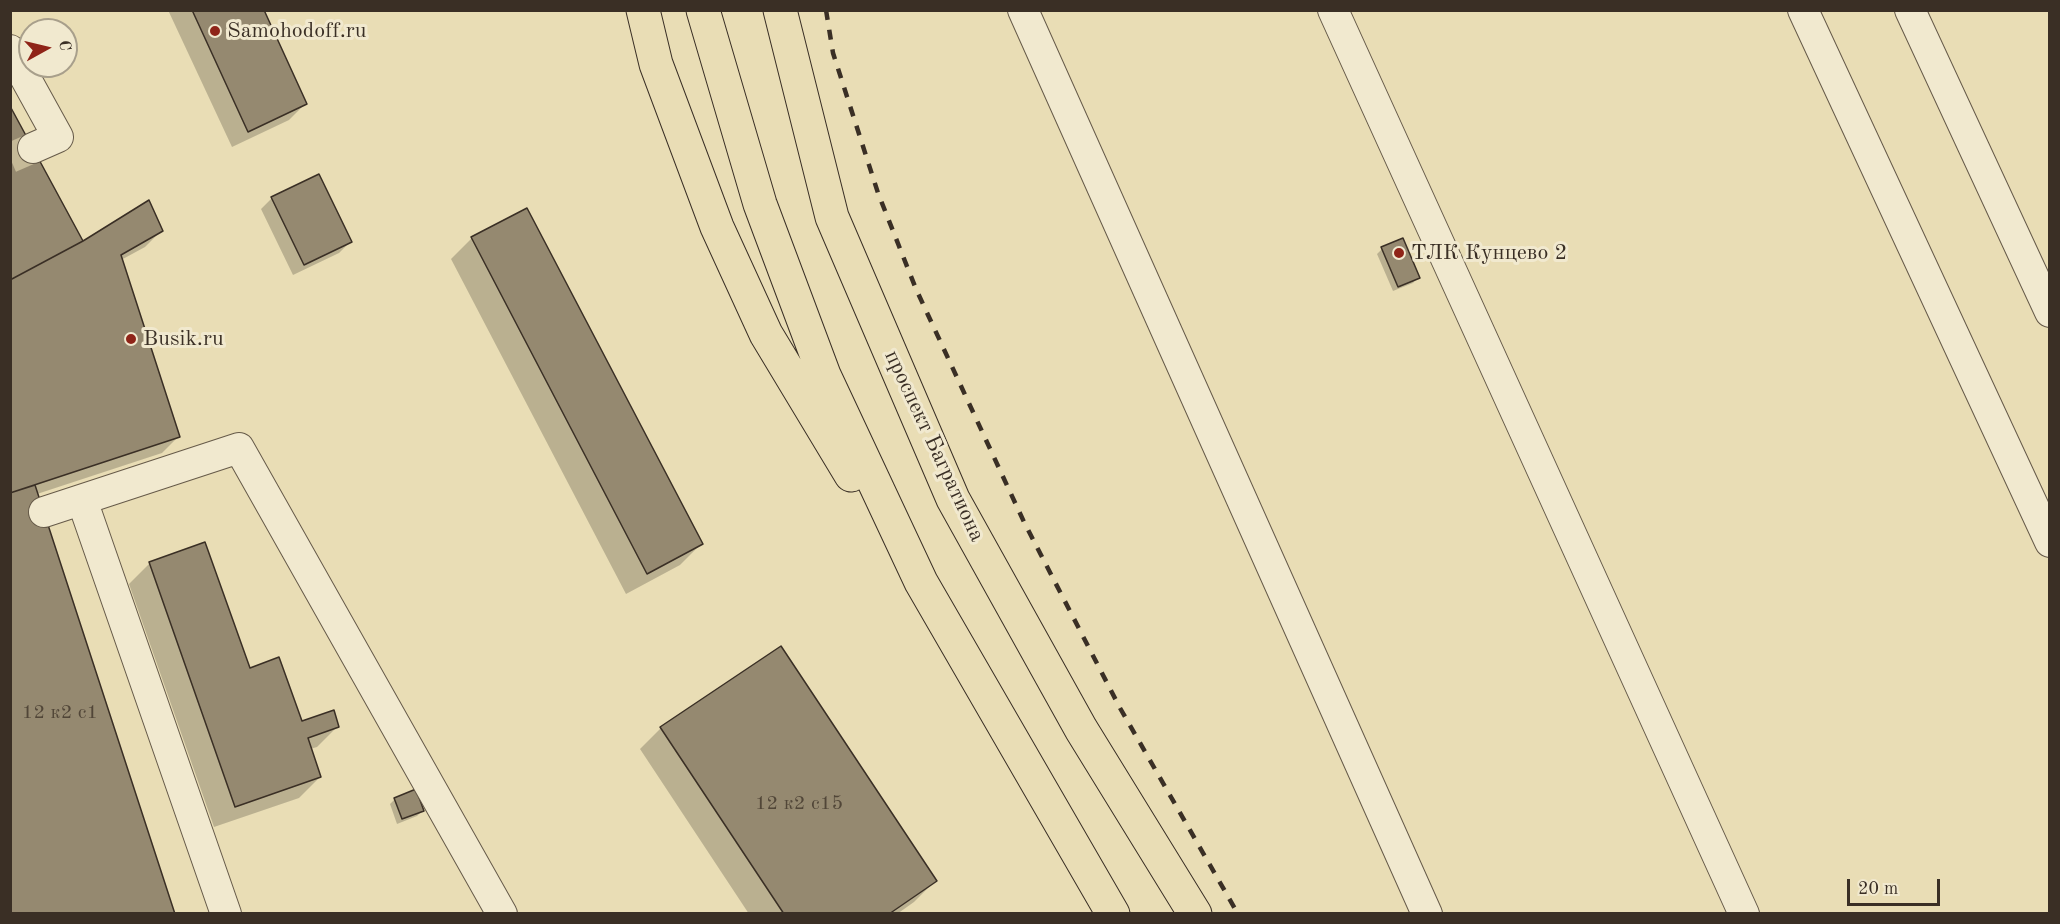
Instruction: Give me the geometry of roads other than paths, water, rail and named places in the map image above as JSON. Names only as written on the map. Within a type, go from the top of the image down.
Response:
[{"type":"main road","points":[[643,10],[656,64],[717,227],[766,334],[831,443],[921,582],[1113,914]]},
{"type":"main road","points":[[703,10],[760,204],[824,375],[921,582]]},
{"type":"main road","name":"проспект Багратиона","points":[[780,10],[832,217],[953,499],[1081,729],[1195,914]]},
{"type":"lane","points":[[1023,10],[1427,914]]},
{"type":"lane","points":[[1333,10],[1744,914]]},
{"type":"lane","points":[[1803,10],[2049,542]]},
{"type":"lane","points":[[1910,10],[2049,312]]},
{"type":"lane","points":[[10,50],[58,137],[33,148]]},
{"type":"lane","points":[[44,512],[238,448],[502,914]]},
{"type":"lane","points":[[82,500],[226,914]]},
{"type":"tunnel","points":[[10,158],[33,148]]},
{"type":"railway","points":[[826,10],[833,53],[878,193],[916,289],[1024,522],[1120,708],[1238,914]]},
{"type":"place","name":"Samohodoff.ru","points":[[215,31]]},
{"type":"place","name":"ТЛК Кунцево 2","points":[[1399,253]]},
{"type":"place","name":"Busik.ru","points":[[131,339]]}]
